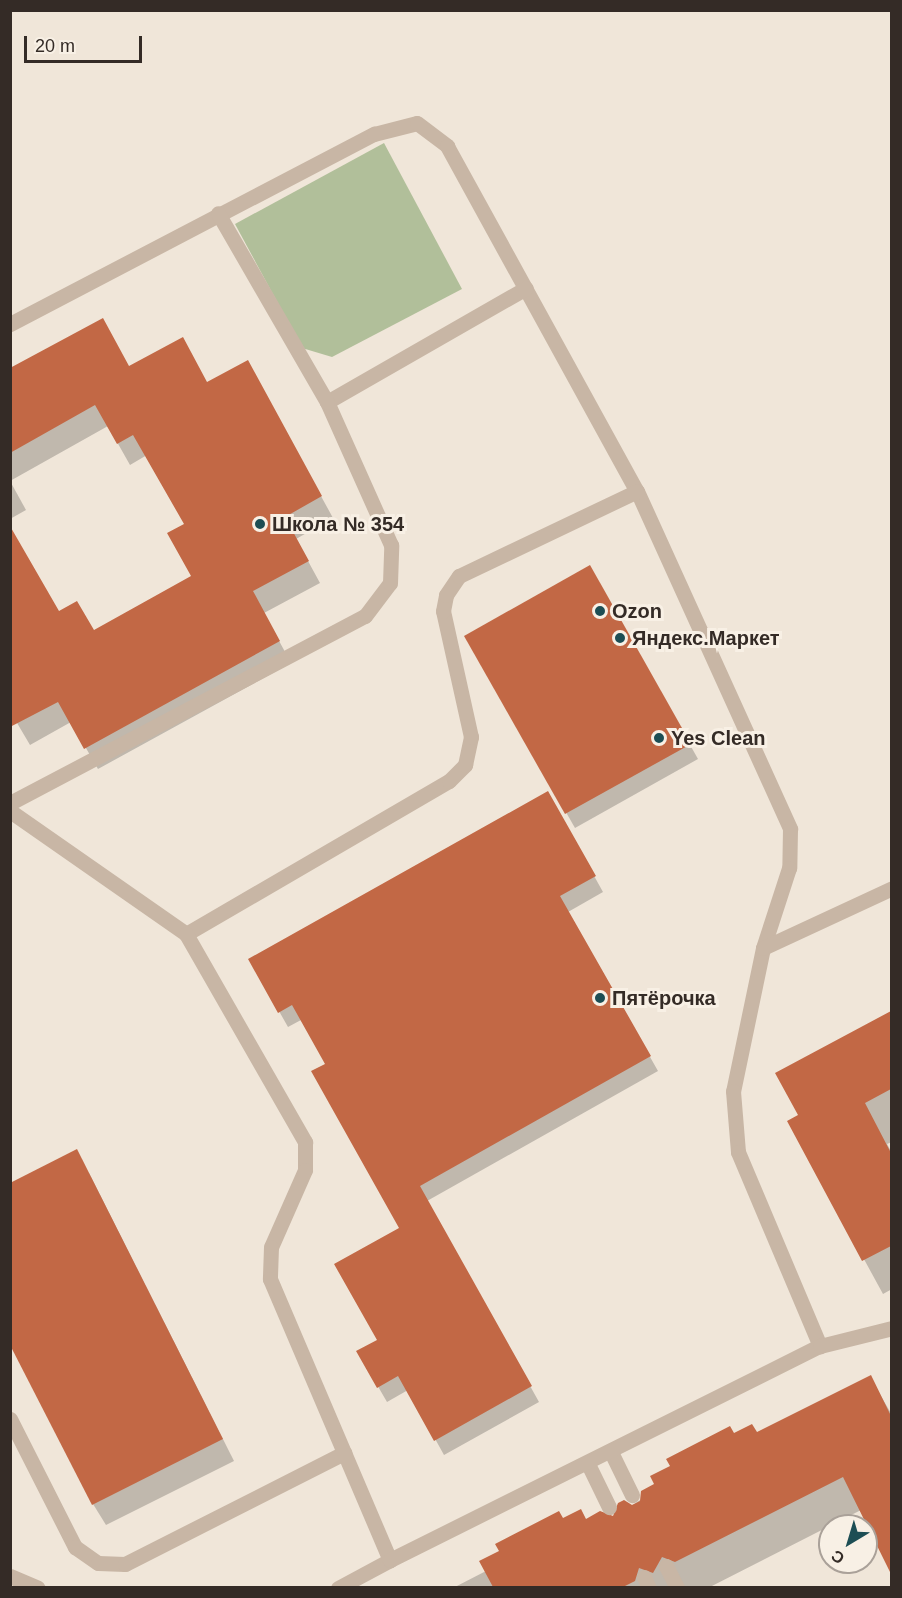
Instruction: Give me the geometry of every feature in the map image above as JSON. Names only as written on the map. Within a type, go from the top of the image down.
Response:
[{"type":"street","points":[[10,324],[218,213],[374,134],[417,123],[447,146],[637,491],[790,829],[789,868],[763,948],[733,1091],[738,1152],[820,1346]]},
{"type":"street","points":[[10,803],[365,616],[390,583],[391,545],[327,402],[218,213]]},
{"type":"street","points":[[327,402],[526,288]]},
{"type":"street","points":[[186,934],[448,781],[465,765],[471,737],[443,611],[446,595],[459,576],[637,491]]},
{"type":"street","points":[[10,811],[186,934],[305,1142],[305,1170],[271,1247],[270,1279],[390,1560]]},
{"type":"street","points":[[763,948],[891,888]]},
{"type":"street","points":[[338,1587],[820,1346],[891,1328]]},
{"type":"street","points":[[10,1419],[75,1547],[98,1563],[125,1563],[344,1453]]},
{"type":"street","points":[[611,1452],[632,1495]]},
{"type":"street","points":[[588,1464],[609,1507]]},
{"type":"street","points":[[666,1566],[677,1587]]},
{"type":"street","points":[[10,1576],[38,1587]]},
{"type":"green space","points":[[384,143],[462,289],[332,357],[302,348],[235,224]]},
{"type":"building","points":[[103,318],[129,366],[183,337],[207,382],[248,360],[322,496],[285,517],[309,561],[253,591],[280,641],[84,749],[58,702],[10,727],[10,526],[59,611],[77,601],[94,630],[191,576],[167,533],[184,524],[133,435],[117,444],[95,405],[10,453],[10,368]]},
{"type":"building","points":[[590,565],[691,744],[565,814],[464,636]]},
{"type":"building","points":[[548,791],[596,876],[560,896],[651,1056],[420,1186],[532,1386],[434,1441],[398,1376],[377,1388],[356,1351],[377,1340],[334,1264],[399,1228],[311,1071],[325,1064],[292,1005],[278,1013],[248,959]]},
{"type":"building","points":[[891,1011],[891,1089],[865,1103],[891,1153],[891,1246],[862,1261],[787,1121],[798,1115],[775,1073]]},
{"type":"building","points":[[77,1149],[223,1439],[92,1505],[10,1345],[10,1183]]},
{"type":"building","points":[[871,1375],[891,1416],[891,1574],[878,1548],[878,1514],[861,1514],[843,1477],[675,1562],[662,1557],[653,1573],[639,1568],[635,1581],[623,1587],[493,1587],[479,1561],[499,1551],[495,1544],[559,1511],[563,1518],[581,1509],[586,1519],[600,1511],[613,1516],[618,1503],[624,1500],[632,1505],[640,1501],[641,1491],[654,1484],[650,1476],[670,1466],[666,1459],[730,1426],[734,1433],[752,1424],[757,1432]]},
{"type":"place","name":"Школа № 354","points":[[260,524]]},
{"type":"place","name":"Ozon","points":[[600,611]]},
{"type":"place","name":"Яндекс.Маркет","points":[[620,638]]},
{"type":"place","name":"Yes Clean","points":[[659,738]]},
{"type":"place","name":"Пятёрочка","points":[[600,998]]}]
